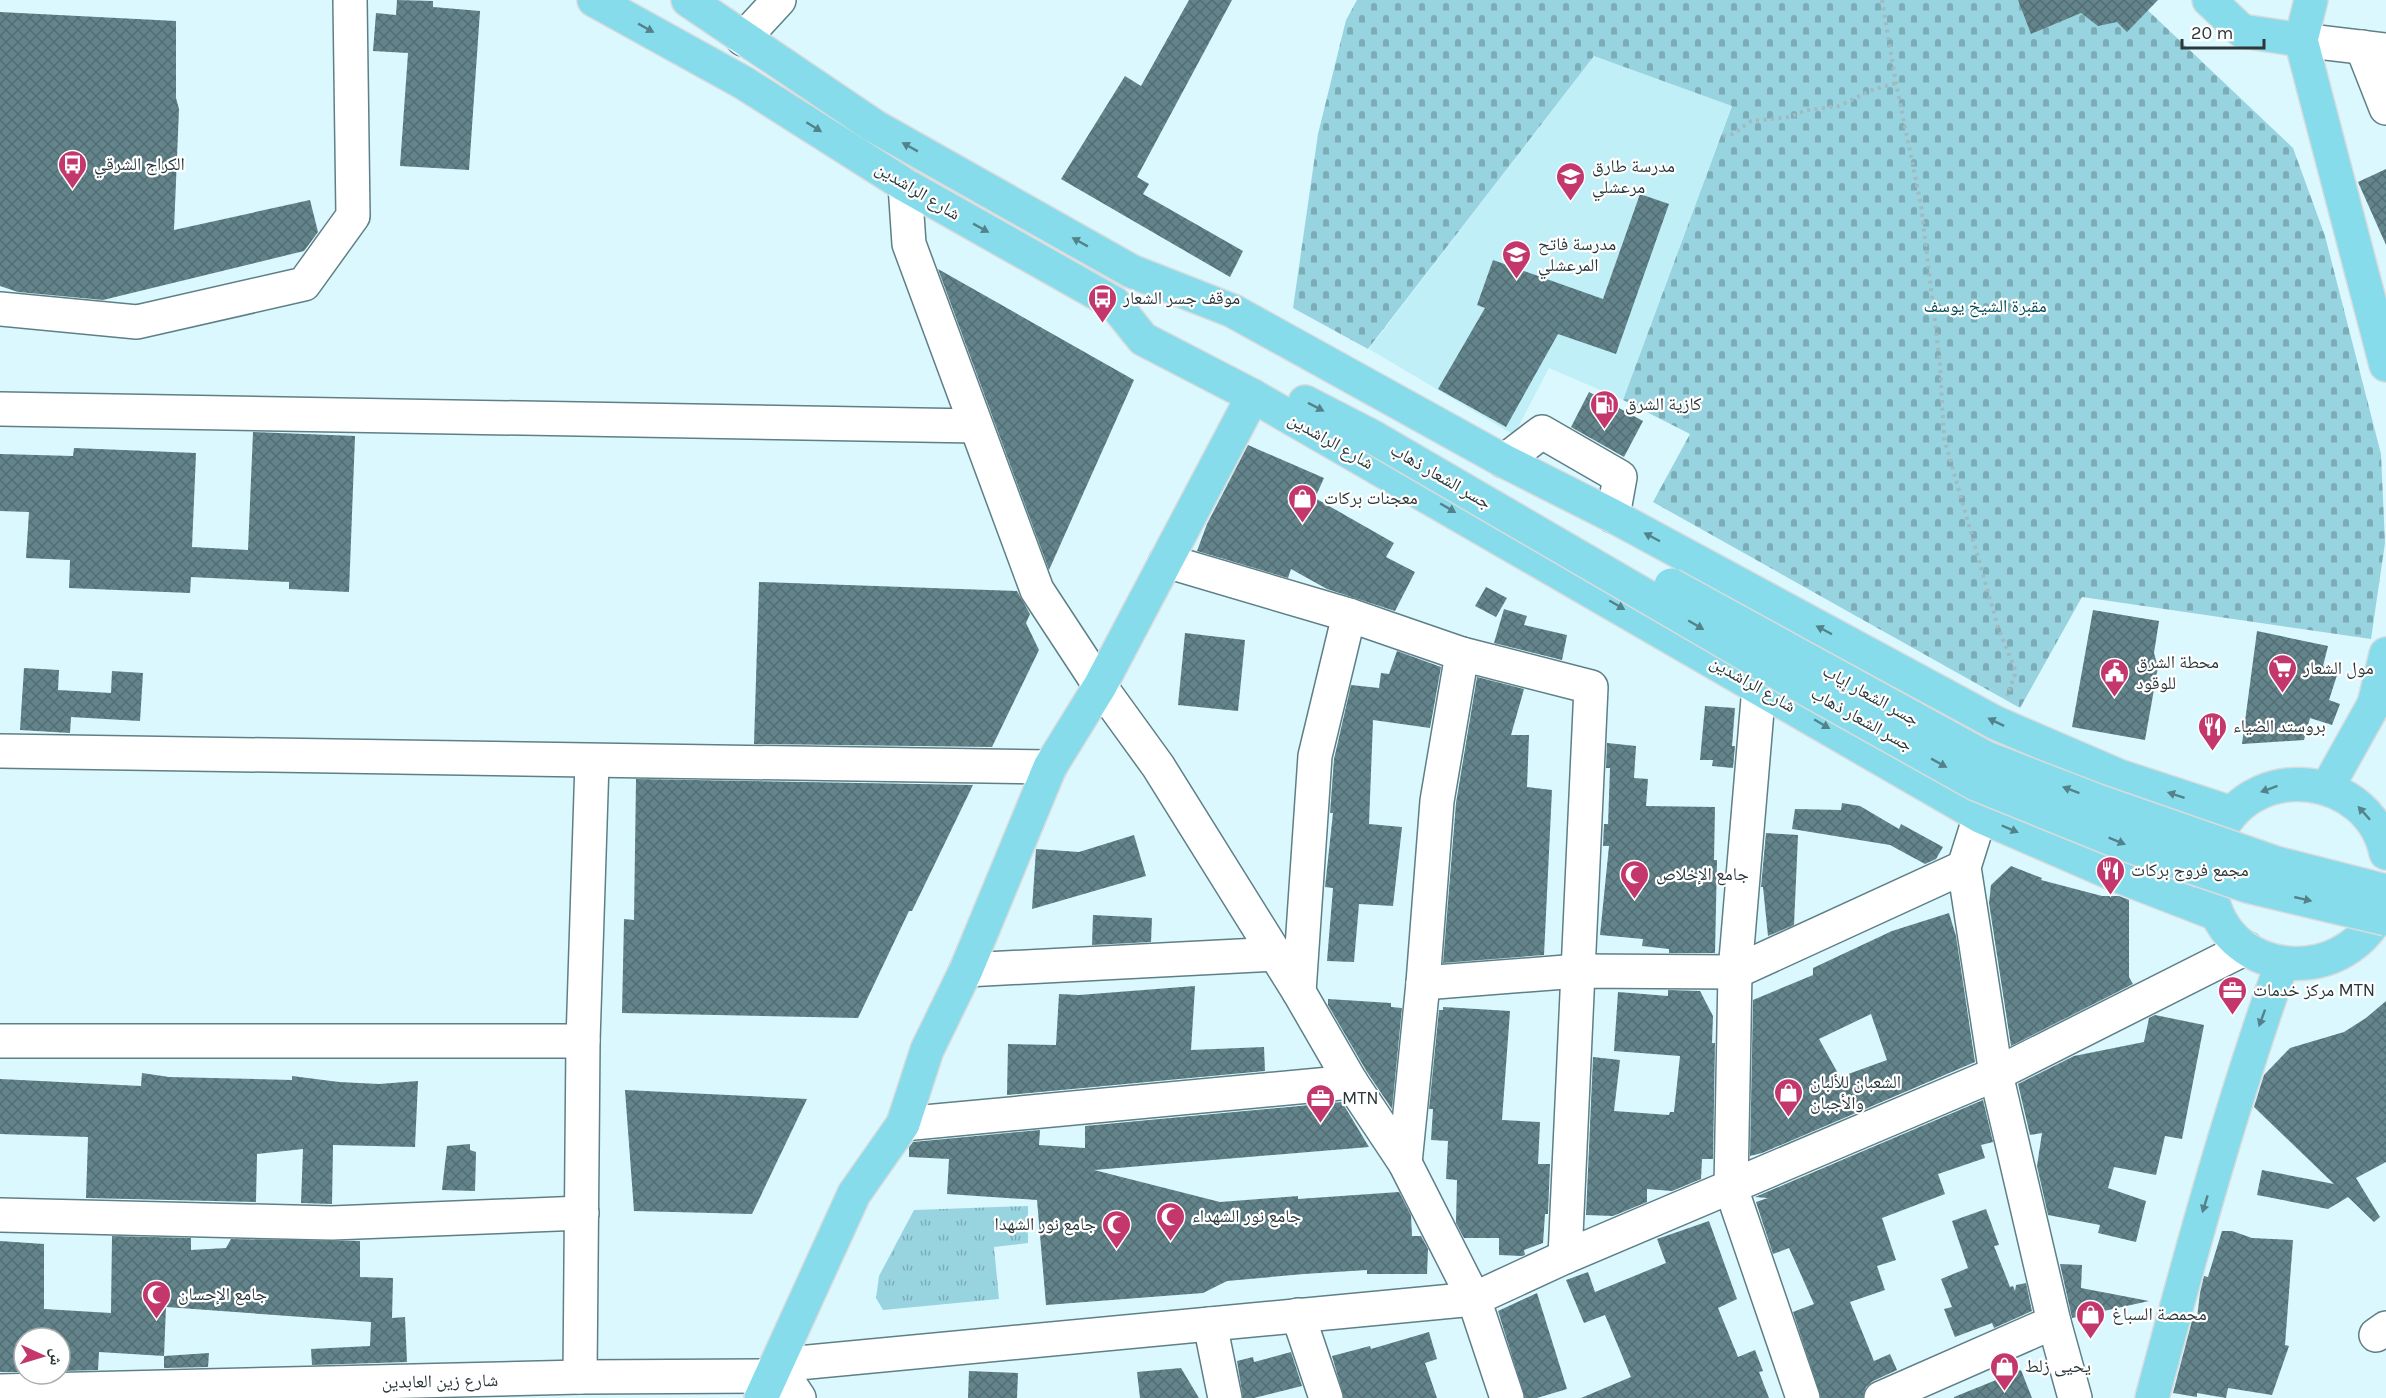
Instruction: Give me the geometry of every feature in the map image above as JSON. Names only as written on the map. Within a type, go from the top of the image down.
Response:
[{"type":"main road","name":"شارع الراشدين","points":[[594,0],[744,83],[905,185],[1114,303],[1143,339],[1253,396],[1980,816],[2116,875],[2217,914]]},
{"type":"main road","name":"شارع الراشدين","points":[[688,0],[874,126],[1131,271],[1233,311],[1504,461],[1613,516],[1996,723],[2119,776],[2232,813]]},
{"type":"main road","points":[[2209,0],[2242,31],[2301,40]]},
{"type":"main road","points":[[2311,0],[2301,40],[2386,365]]},
{"type":"main road","points":[[1131,271],[1302,375],[1381,430]]},
{"type":"main road","points":[[1114,303],[1381,430]]},
{"type":"main road","points":[[770,1380],[854,1194],[903,1124],[927,1050],[966,970],[1050,767],[1100,686],[1253,396]]},
{"type":"main road","name":"جسر الشعار إياب","points":[[1381,430],[1600,546],[1986,758],[2095,800],[2276,863],[2386,893]]},
{"type":"main road","name":"جسر الشعار ذهاب","points":[[1381,430],[1785,676],[1976,784],[2124,843],[2378,934]]},
{"type":"main road","points":[[2327,788],[2374,704],[2386,654]]},
{"type":"main road","points":[[2385,848],[2375,826],[2346,796],[2327,788],[2301,783],[2276,786],[2252,796],[2232,813],[2221,827],[2209,861],[2208,879],[2217,914],[2230,933],[2246,948],[2282,963],[2303,964],[2324,961],[2378,934],[2374,923],[2386,893]]},
{"type":"main road","points":[[2152,1398],[2192,1245],[2255,1037],[2282,963]]},
{"type":"street","points":[[0,309],[137,322],[304,284],[353,216],[350,0]]},
{"type":"street","points":[[743,39],[779,0]]},
{"type":"street","points":[[2301,40],[2374,49],[2386,108]]},
{"type":"street","points":[[905,185],[909,244],[1037,590],[1100,686],[1158,766],[1299,992],[1351,1082],[1405,1163],[1474,1299],[1507,1398]]},
{"type":"street","points":[[0,409],[976,426]]},
{"type":"street","points":[[1504,461],[1542,432],[1620,477],[1613,516]]},
{"type":"street","points":[[1166,561],[1349,615],[1461,654],[1591,687],[1565,1257]]},
{"type":"street","points":[[1299,992],[1315,756],[1349,615]]},
{"type":"street","points":[[1405,1163],[1423,984],[1437,801],[1461,654]]},
{"type":"street","points":[[1759,687],[1735,972],[1731,1188],[1803,1398]]},
{"type":"street","points":[[0,751],[592,762],[1050,767]]},
{"type":"street","points":[[580,1377],[583,1041],[592,762]]},
{"type":"street","points":[[1980,816],[1964,867],[1996,1074],[2054,1322],[2075,1398]]},
{"type":"street","points":[[1423,984],[1578,971],[1735,972],[1964,867]]},
{"type":"street","name":"شارع زين العابدين","points":[[0,1391],[341,1390],[580,1377],[770,1380],[1210,1324],[1474,1299],[1565,1257],[1996,1074],[2246,948]]},
{"type":"street","points":[[966,970],[1275,954]]},
{"type":"street","points":[[0,1041],[583,1041]]},
{"type":"street","points":[[903,1124],[1351,1082]]},
{"type":"street","points":[[0,1215],[332,1222],[582,1213]]},
{"type":"street","points":[[1298,1315],[1326,1398]]},
{"type":"street","points":[[1881,1398],[2054,1322]]},
{"type":"street","points":[[1210,1324],[1225,1398]]},
{"type":"street","points":[[770,1380],[799,1398]]},
{"type":"path","points":[[1882,0],[1921,205],[1940,364],[1944,438],[1998,627],[2016,672],[1996,723]]},
{"type":"path","points":[[1724,136],[1733,134],[1751,121],[1790,117],[1807,110],[1839,106],[1872,90],[1896,83]]},
{"type":"shaded area","points":[[1594,56],[1732,105],[1623,400],[1549,368],[1514,435],[1369,349]]},
{"type":"green space","name":"مقبرة الشيخ يوسف","points":[[1357,0],[2137,0],[2293,148],[2325,236],[2381,454],[2385,543],[2371,639],[2082,597],[2020,708],[1653,502],[1690,434],[1623,400],[1732,106],[1594,56],[1368,349],[1293,308],[1318,134],[1346,20]]},
{"type":"green space","points":[[1028,1206],[1028,1243],[994,1247],[999,1299],[883,1310],[876,1298],[879,1276],[914,1210]]},
{"type":"building","points":[[397,0],[433,1],[433,7],[480,11],[469,170],[400,166],[408,53],[373,51],[376,13],[396,15]]},
{"type":"building","points":[[1189,0],[1232,0],[1137,177],[1149,184],[1143,194],[1243,251],[1230,277],[1061,179],[1125,76],[1141,86]]},
{"type":"building","points":[[2018,0],[2158,0],[2127,32],[2117,22],[2098,26],[2081,13],[2031,34]]},
{"type":"building","points":[[0,12],[176,21],[176,98],[179,109],[174,230],[310,200],[318,232],[304,251],[103,300],[18,292],[0,286]]},
{"type":"building","points":[[2386,169],[2386,245],[2358,182]]},
{"type":"building","points":[[1640,194],[1669,204],[1616,354],[1558,334],[1506,427],[1438,389],[1485,308],[1477,305],[1493,260],[1603,299]]},
{"type":"building","points":[[938,269],[1134,380],[1049,570]]},
{"type":"building","name":"كازية الشرق","points":[[1589,392],[1643,421],[1624,457],[1571,427]]},
{"type":"building","points":[[253,432],[355,436],[349,592],[289,589],[289,582],[191,577],[190,593],[69,588],[70,560],[26,558],[29,512],[0,511],[0,454],[73,456],[74,448],[196,453],[192,547],[248,550]]},
{"type":"building","points":[[1248,445],[1324,478],[1315,498],[1394,543],[1386,557],[1415,572],[1395,611],[1327,589],[1291,569],[1288,578],[1197,551],[1207,524]]},
{"type":"building","points":[[759,582],[1017,591],[1030,614],[1026,623],[1039,650],[992,747],[754,744]]},
{"type":"building","points":[[1486,587],[1507,598],[1496,617],[1475,606]]},
{"type":"building","points":[[1504,609],[1527,616],[1524,625],[1567,635],[1562,660],[1494,643]]},
{"type":"building","name":"محطة الشرق للوقود","points":[[2093,610],[2159,621],[2154,653],[2158,667],[2145,740],[2072,727]]},
{"type":"building","name":"مول الشعار","points":[[2257,631],[2328,646],[2323,666],[2339,669],[2329,700],[2340,704],[2332,725],[2310,718],[2304,740],[2242,744]]},
{"type":"building","points":[[1185,633],[1245,640],[1238,711],[1178,705]]},
{"type":"building","points":[[1397,651],[1441,667],[1430,728],[1373,720],[1369,824],[1402,827],[1393,906],[1359,904],[1354,962],[1327,961],[1333,888],[1325,887],[1333,813],[1330,813],[1334,759],[1351,685],[1379,688],[1381,673],[1389,674]]},
{"type":"building","points":[[24,668],[59,670],[58,690],[111,693],[112,671],[143,673],[140,721],[71,717],[70,733],[20,730]]},
{"type":"building","points":[[1477,677],[1524,689],[1511,735],[1529,735],[1527,787],[1552,790],[1544,955],[1443,963],[1456,803]]},
{"type":"building","points":[[1705,706],[1735,708],[1733,768],[1712,766],[1713,760],[1700,760]]},
{"type":"building","points":[[1607,743],[1636,746],[1634,778],[1648,779],[1646,806],[1715,807],[1714,860],[1717,860],[1715,953],[1669,953],[1669,949],[1642,946],[1643,939],[1600,935],[1609,846],[1603,846],[1604,824],[1608,824],[1610,768],[1606,768]]},
{"type":"building","points":[[636,779],[973,785],[858,1018],[622,1013],[624,919],[634,920]]},
{"type":"building","points":[[1842,803],[1860,806],[1899,829],[1901,824],[1943,847],[1936,859],[1925,864],[1890,845],[1792,829],[1795,809],[1841,810]]},
{"type":"building","points":[[1766,833],[1798,835],[1794,925],[1768,936],[1763,887],[1761,887]]},
{"type":"building","points":[[1134,835],[1146,876],[1032,909],[1036,849],[1079,852]]},
{"type":"building","points":[[2011,866],[2042,878],[2041,880],[2102,896],[2119,896],[2129,900],[2129,977],[2133,984],[2011,1046],[1989,903],[1991,885]]},
{"type":"building","points":[[1949,913],[1956,936],[1975,1062],[1762,1153],[1750,1156],[1753,1000],[1813,975],[1813,968],[1892,931]],"holes":[[[1871,1014],[1887,1060],[1840,1077],[1819,1039]]]},
{"type":"building","points":[[1093,915],[1152,918],[1151,942],[1092,945]]},
{"type":"building","points":[[1195,986],[1191,1050],[1264,1047],[1265,1071],[1007,1095],[1008,1044],[1056,1045],[1059,994],[1079,995]]},
{"type":"building","points":[[1668,990],[1700,991],[1713,1016],[1712,1043],[1715,1043],[1713,1159],[1702,1159],[1701,1179],[1672,1191],[1647,1189],[1647,1202],[1613,1216],[1586,1215],[1593,1057],[1620,1060],[1614,1111],[1669,1115],[1670,1112],[1674,1112],[1680,1056],[1614,1051],[1618,992],[1668,996]]},
{"type":"building","points":[[1328,999],[1391,1003],[1391,1007],[1402,1008],[1392,1109],[1367,1072],[1328,1005]]},
{"type":"building","points":[[2386,1001],[2386,1162],[2356,1178],[2380,1217],[2374,1222],[2348,1197],[2328,1209],[2257,1195],[2262,1170],[2334,1184],[2254,1107],[2264,1075],[2290,1048],[2344,1032],[2366,1018]]},
{"type":"building","points":[[1443,1007],[1510,1011],[1502,1120],[1540,1122],[1538,1164],[1550,1164],[1548,1214],[1545,1214],[1543,1243],[1524,1250],[1525,1255],[1522,1256],[1499,1255],[1499,1238],[1464,1238],[1456,1223],[1457,1180],[1446,1179],[1448,1141],[1431,1140],[1433,1109],[1429,1109],[1439,1010],[1443,1010]]},
{"type":"building","points":[[2155,1015],[2204,1025],[2182,1139],[2165,1136],[2156,1175],[2114,1167],[2108,1188],[2146,1201],[2136,1242],[2098,1233],[2100,1225],[2048,1215],[2037,1166],[2042,1133],[2030,1135],[2018,1084],[2074,1056],[2144,1042],[2149,1018]]},
{"type":"building","points":[[142,1073],[169,1077],[292,1080],[292,1076],[379,1084],[418,1081],[415,1147],[333,1145],[332,1204],[301,1203],[303,1149],[257,1154],[256,1202],[86,1198],[88,1137],[0,1134],[0,1079],[141,1086]]},
{"type":"building","points":[[625,1090],[807,1099],[752,1214],[634,1211]]},
{"type":"building","points":[[1983,1100],[1993,1142],[1981,1145],[1985,1158],[1938,1174],[1945,1194],[1882,1218],[1896,1260],[1877,1266],[1885,1290],[1850,1302],[1874,1361],[1890,1354],[1897,1370],[1873,1381],[1866,1387],[1863,1398],[1821,1398],[1793,1312],[1814,1304],[1789,1248],[1773,1254],[1756,1202],[1768,1198],[1755,1197]]},
{"type":"building","points":[[1342,1102],[1369,1147],[1094,1170],[1220,1202],[1399,1192],[1411,1215],[1412,1236],[1421,1236],[1428,1249],[1427,1274],[1367,1274],[1367,1270],[1304,1274],[1227,1281],[1203,1293],[1046,1305],[1037,1200],[947,1194],[949,1159],[909,1157],[909,1147],[913,1142],[1040,1130],[1039,1145],[1085,1148],[1085,1126]]},
{"type":"building","points":[[470,1144],[470,1150],[476,1152],[475,1191],[442,1190],[447,1146]]},
{"type":"building","points":[[1986,1209],[1999,1245],[1994,1246],[2010,1287],[2013,1286],[2015,1291],[2016,1285],[2026,1283],[2032,1311],[1994,1328],[1992,1323],[1955,1337],[1944,1309],[1952,1307],[1941,1279],[1968,1268],[1952,1221]]},
{"type":"building","points":[[1709,1221],[1737,1299],[1718,1308],[1738,1357],[1755,1350],[1763,1371],[1759,1372],[1769,1398],[1581,1398],[1631,1377],[1605,1315],[1584,1323],[1566,1280],[1588,1272],[1595,1292],[1666,1263],[1657,1239]]},
{"type":"building","points":[[2222,1231],[2232,1231],[2252,1238],[2293,1240],[2285,1345],[2289,1346],[2272,1395],[2228,1388],[2226,1398],[2197,1393],[2197,1397],[2173,1393],[2193,1317],[2197,1318],[2204,1276],[2208,1277]]},
{"type":"building","points":[[112,1236],[191,1238],[191,1250],[226,1248],[231,1239],[360,1241],[360,1277],[393,1278],[392,1318],[405,1317],[407,1362],[312,1365],[311,1349],[370,1346],[371,1322],[166,1307],[164,1356],[99,1352],[98,1370],[72,1371],[72,1326],[12,1326],[12,1372],[0,1372],[0,1241],[44,1244],[44,1309],[111,1313]]},
{"type":"building","points":[[2060,1264],[2082,1265],[2081,1288],[2149,1301],[2072,1318]]},
{"type":"building","points":[[1537,1293],[1567,1389],[1537,1398],[1525,1398],[1498,1311]]},
{"type":"building","points":[[1429,1332],[1437,1359],[1425,1363],[1437,1398],[1344,1398],[1332,1356],[1370,1346],[1371,1349]]},
{"type":"building","points":[[1291,1352],[1302,1386],[1254,1398],[1243,1398],[1237,1361],[1253,1357],[1254,1362]]},
{"type":"building","points":[[209,1353],[208,1367],[164,1368],[164,1356]]},
{"type":"building","points":[[1181,1368],[1199,1398],[1140,1398],[1137,1372]]},
{"type":"building","points":[[2021,1370],[2032,1398],[1954,1398],[1954,1397]]},
{"type":"building","points":[[969,1371],[1018,1373],[1017,1398],[968,1398]]},
{"type":"place","name":"الكراج الشرقي","points":[[73,190]]},
{"type":"place","name":"مدرسة طارق مرعشلي","points":[[1571,202]]},
{"type":"place","name":"مدرسة فاتح المرعشلي","points":[[1517,280]]},
{"type":"place","name":"موقف جسر الشعار","points":[[1102,324]]},
{"type":"place","name":"كازية الشرق","points":[[1604,430]]},
{"type":"place","name":"معجنات بركات","points":[[1303,524]]},
{"type":"place","name":"مول الشعار","points":[[2282,694]]},
{"type":"place","name":"محطة الشرق للوقود","points":[[2115,698]]},
{"type":"place","name":"بروستد الضياء","points":[[2212,752]]},
{"type":"place","name":"مجمع فروج بركات","points":[[2110,896]]},
{"type":"place","name":"جامع الإخلاص","points":[[1635,900]]},
{"type":"place","name":"مركز خدمات MTN","points":[[2232,1016]]},
{"type":"place","name":"الشعبان للألبان والأجبان","points":[[1789,1118]]},
{"type":"place","name":"MTN","points":[[1321,1124]]},
{"type":"place","name":"جامع نور الشهداء","points":[[1171,1242]]},
{"type":"place","name":"جامع نور الشهدا","points":[[1117,1250]]},
{"type":"place","name":"جامع الإحسان","points":[[157,1320]]},
{"type":"place","name":"محمصة السباغ","points":[[2091,1340]]},
{"type":"place","name":"يحيى زلط","points":[[2004,1392]]}]
